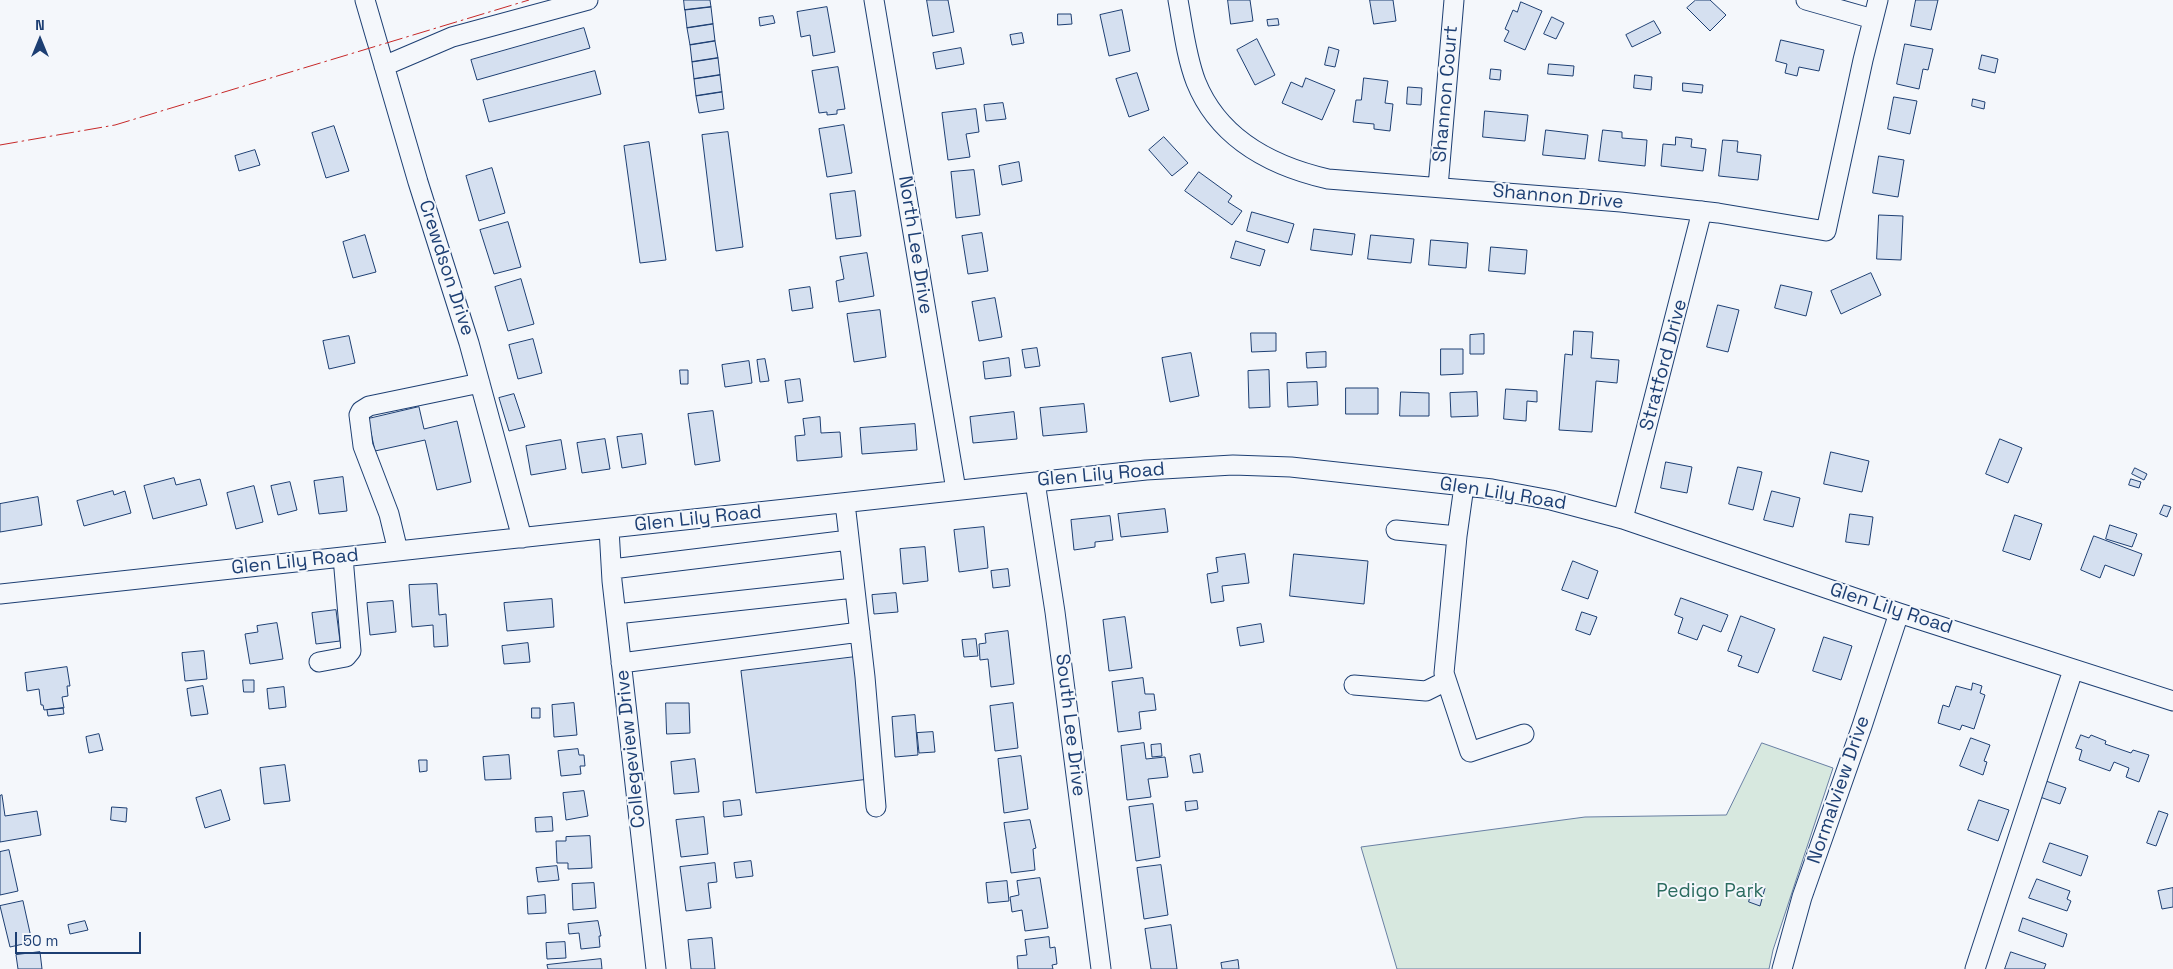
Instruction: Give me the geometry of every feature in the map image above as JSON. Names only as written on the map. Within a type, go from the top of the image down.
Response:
[{"type":"street","name":"Crewdson Drive","points":[[365,0],[418,182],[452,284],[522,538]]},
{"type":"street","points":[[384,66],[452,37],[588,0]]},
{"type":"street","name":"North Lee Drive","points":[[874,0],[956,490]]},
{"type":"street","name":"Shannon Drive","points":[[1178,0],[1192,69],[1200,91],[1222,124],[1242,143],[1275,163],[1300,173],[1328,179],[1702,211],[1826,231],[1873,20]]},
{"type":"street","name":"Shannon Court","points":[[1438,187],[1454,0]]},
{"type":"street","points":[[1806,0],[1873,20],[1878,0]]},
{"type":"street","name":"Stratford Drive","points":[[1623,519],[1702,211]]},
{"type":"street","points":[[398,551],[389,514],[363,446],[359,415],[362,410],[369,406],[480,383]]},
{"type":"street","name":"Glen Lily Road","points":[[0,594],[1146,470],[1233,465],[1291,467],[1464,486],[1551,500],[1623,519],[1899,613],[2173,701]]},
{"type":"street","name":"South Lee Drive","points":[[1035,482],[1055,612],[1102,969]]},
{"type":"street","points":[[1464,486],[1457,536],[1444,673],[1470,752],[1524,734]]},
{"type":"street","points":[[845,503],[869,714],[876,808]]},
{"type":"street","name":"Collegeview Drive","points":[[609,529],[621,663],[656,969]]},
{"type":"street","points":[[1396,530],[1457,536]]},
{"type":"street","points":[[612,569],[849,540]]},
{"type":"street","points":[[319,662],[346,657],[351,651],[342,557]]},
{"type":"street","points":[[616,614],[854,588]]},
{"type":"street","name":"Normalview Drive","points":[[1782,969],[1788,942],[1807,882],[1862,726],[1899,613]]},
{"type":"street","points":[[621,663],[860,632]]},
{"type":"street","points":[[1975,969],[2073,670]]},
{"type":"street","points":[[1354,685],[1426,690],[1446,681]]},
{"type":"green space","name":"Pedigo Park","points":[[1762,743],[1833,768],[1773,950],[1769,969],[1397,969],[1361,847],[1585,817],[1726,815]]},
{"type":"building","points":[[684,0],[710,0],[711,7],[685,10]]},
{"type":"building","points":[[927,0],[948,0],[954,32],[933,36]]},
{"type":"building","points":[[1228,0],[1250,0],[1253,21],[1231,24]]},
{"type":"building","points":[[1370,0],[1393,0],[1396,21],[1374,24]]},
{"type":"building","points":[[1696,0],[1710,0],[1726,15],[1710,31],[1687,8]]},
{"type":"building","points":[[1916,0],[1938,0],[1931,30],[1911,26]]},
{"type":"building","points":[[1521,2],[1542,11],[1525,50],[1504,41],[1509,31],[1505,29],[1513,10],[1517,12]]},
{"type":"building","points":[[711,7],[713,24],[687,28],[685,10]]},
{"type":"building","points":[[827,7],[835,52],[813,56],[810,35],[801,37],[797,12]]},
{"type":"building","points":[[1122,10],[1130,51],[1109,56],[1100,15]]},
{"type":"building","points":[[1058,14],[1071,14],[1072,24],[1058,25]]},
{"type":"building","points":[[773,16],[775,23],[760,26],[759,18]]},
{"type":"building","points":[[1552,17],[1564,23],[1556,39],[1544,34]]},
{"type":"building","points":[[1278,19],[1279,25],[1268,26],[1267,20]]},
{"type":"building","points":[[1654,21],[1661,33],[1632,47],[1626,35]]},
{"type":"building","points":[[713,24],[715,41],[690,45],[687,28]]},
{"type":"building","points":[[584,28],[590,48],[477,80],[471,60]]},
{"type":"building","points":[[1022,33],[1024,43],[1012,45],[1010,35]]},
{"type":"building","points":[[1257,39],[1275,75],[1255,85],[1237,50]]},
{"type":"building","points":[[1781,40],[1824,50],[1819,71],[1799,67],[1797,76],[1785,73],[1787,64],[1776,61]]},
{"type":"building","points":[[715,41],[718,58],[692,62],[690,45]]},
{"type":"building","points":[[1905,44],[1933,49],[1928,70],[1923,69],[1919,89],[1897,84]]},
{"type":"building","points":[[1329,47],[1339,50],[1335,67],[1325,65]]},
{"type":"building","points":[[961,48],[964,64],[936,69],[933,53]]},
{"type":"building","points":[[1982,55],[1998,59],[1995,73],[1979,69]]},
{"type":"building","points":[[718,58],[720,75],[694,79],[692,62]]},
{"type":"building","points":[[1549,64],[1574,66],[1573,76],[1548,74]]},
{"type":"building","points":[[838,67],[845,109],[837,110],[837,114],[827,115],[827,112],[819,113],[812,71]]},
{"type":"building","points":[[1491,69],[1501,70],[1500,80],[1490,79]]},
{"type":"building","points":[[595,71],[601,94],[489,122],[483,100]]},
{"type":"building","points":[[1137,73],[1149,110],[1129,117],[1116,79]]},
{"type":"building","points":[[720,75],[722,92],[696,96],[694,79]]},
{"type":"building","points":[[1635,75],[1652,77],[1651,90],[1634,88]]},
{"type":"building","points":[[1306,78],[1335,90],[1322,120],[1282,103],[1291,82],[1302,87]]},
{"type":"building","points":[[1364,78],[1388,81],[1385,103],[1393,104],[1390,131],[1374,129],[1374,124],[1353,122],[1356,100],[1361,100]]},
{"type":"building","points":[[1683,83],[1703,85],[1702,93],[1683,91]]},
{"type":"building","points":[[1408,87],[1422,88],[1421,105],[1407,104]]},
{"type":"building","points":[[722,92],[724,109],[699,113],[696,96]]},
{"type":"building","points":[[1894,97],[1917,101],[1910,134],[1888,129]]},
{"type":"building","points":[[1973,99],[1985,102],[1984,109],[1972,106]]},
{"type":"building","points":[[1003,103],[1006,119],[986,121],[984,105]]},
{"type":"building","points":[[976,109],[979,132],[966,134],[970,157],[948,160],[942,113]]},
{"type":"building","points":[[1485,111],[1528,115],[1525,141],[1483,137]]},
{"type":"building","points":[[844,125],[852,173],[827,177],[819,129]]},
{"type":"building","points":[[334,126],[349,171],[326,178],[312,133]]},
{"type":"building","points":[[1546,130],[1588,135],[1585,159],[1543,155]]},
{"type":"building","points":[[1603,130],[1622,132],[1622,138],[1647,140],[1645,166],[1599,161]]},
{"type":"building","points":[[728,132],[743,247],[716,251],[702,135]]},
{"type":"building","points":[[1164,137],[1188,163],[1172,176],[1149,150]]},
{"type":"building","points":[[1676,137],[1692,139],[1691,147],[1706,149],[1703,171],[1661,166],[1663,144],[1675,145]]},
{"type":"building","points":[[1723,140],[1738,141],[1737,152],[1761,155],[1758,180],[1719,176]]},
{"type":"building","points":[[649,142],[666,260],[640,263],[624,146]]},
{"type":"building","points":[[255,150],[260,165],[239,171],[235,156]]},
{"type":"building","points":[[1879,156],[1904,160],[1898,197],[1873,193]]},
{"type":"building","points":[[1019,162],[1022,181],[1002,185],[999,166]]},
{"type":"building","points":[[492,168],[505,213],[479,221],[466,176]]},
{"type":"building","points":[[974,170],[980,215],[956,218],[951,172]]},
{"type":"building","points":[[1199,172],[1232,196],[1228,202],[1242,211],[1232,225],[1185,191]]},
{"type":"building","points":[[855,191],[861,236],[836,239],[830,194]]},
{"type":"building","points":[[1252,212],[1294,224],[1288,243],[1247,231]]},
{"type":"building","points":[[1879,215],[1903,216],[1901,260],[1877,259]]},
{"type":"building","points":[[508,222],[521,267],[494,274],[480,230]]},
{"type":"building","points":[[1314,229],[1355,234],[1352,255],[1311,250]]},
{"type":"building","points":[[982,233],[988,271],[968,274],[962,236]]},
{"type":"building","points":[[365,235],[376,272],[353,278],[343,242]]},
{"type":"building","points":[[1371,235],[1414,239],[1411,263],[1368,259]]},
{"type":"building","points":[[1431,240],[1468,243],[1466,268],[1429,265]]},
{"type":"building","points":[[1236,241],[1265,250],[1260,266],[1231,258]]},
{"type":"building","points":[[1491,247],[1527,250],[1525,274],[1489,271]]},
{"type":"building","points":[[867,253],[874,296],[839,302],[836,281],[844,279],[840,257]]},
{"type":"building","points":[[1871,273],[1881,295],[1841,314],[1831,291]]},
{"type":"building","points":[[521,279],[534,324],[508,331],[495,287]]},
{"type":"building","points":[[1781,285],[1812,292],[1806,316],[1775,308]]},
{"type":"building","points":[[810,287],[813,308],[792,311],[789,290]]},
{"type":"building","points":[[995,298],[1002,337],[979,341],[972,302]]},
{"type":"building","points":[[1718,305],[1739,310],[1728,352],[1707,347]]},
{"type":"building","points":[[880,310],[886,357],[854,362],[847,314]]},
{"type":"building","points":[[1574,331],[1593,332],[1591,358],[1619,360],[1617,383],[1596,381],[1592,432],[1559,430],[1565,354],[1572,355]]},
{"type":"building","points":[[1251,333],[1276,333],[1276,351],[1252,352]]},
{"type":"building","points":[[1484,334],[1484,354],[1470,354],[1470,335]]},
{"type":"building","points":[[349,336],[355,363],[329,369],[323,341]]},
{"type":"building","points":[[533,339],[542,373],[518,379],[509,345]]},
{"type":"building","points":[[1037,348],[1040,366],[1025,368],[1022,350]]},
{"type":"building","points":[[1441,349],[1463,349],[1463,374],[1441,375]]},
{"type":"building","points":[[1326,352],[1326,367],[1307,368],[1306,353]]},
{"type":"building","points":[[1191,353],[1199,396],[1170,402],[1162,358]]},
{"type":"building","points":[[1009,358],[1011,376],[985,379],[983,362]]},
{"type":"building","points":[[765,359],[769,381],[760,382],[757,360]]},
{"type":"building","points":[[749,361],[752,383],[725,387],[722,365]]},
{"type":"building","points":[[680,370],[688,370],[688,384],[681,384]]},
{"type":"building","points":[[1269,370],[1270,407],[1249,408],[1248,371]]},
{"type":"building","points":[[800,379],[803,401],[788,403],[785,381]]},
{"type":"building","points":[[1317,382],[1318,405],[1288,407],[1287,383]]},
{"type":"building","points":[[1346,388],[1378,388],[1378,414],[1346,414]]},
{"type":"building","points":[[1506,389],[1537,391],[1537,402],[1527,401],[1526,421],[1504,419]]},
{"type":"building","points":[[1401,392],[1429,393],[1429,416],[1400,416]]},
{"type":"building","points":[[1477,392],[1478,416],[1451,417],[1450,393]]},
{"type":"building","points":[[514,394],[525,427],[509,431],[499,398]]},
{"type":"building","points":[[1084,404],[1087,432],[1043,436],[1040,408]]},
{"type":"building","points":[[419,407],[424,429],[457,421],[471,482],[437,490],[425,440],[375,451],[368,419]]},
{"type":"building","points":[[713,411],[720,461],[695,465],[688,414]]},
{"type":"building","points":[[1014,412],[1017,439],[973,443],[970,417]]},
{"type":"building","points":[[820,417],[821,433],[840,432],[842,457],[797,461],[795,436],[805,435],[803,419]]},
{"type":"building","points":[[915,424],[917,450],[862,454],[860,428]]},
{"type":"building","points":[[642,434],[646,464],[622,468],[617,437]]},
{"type":"building","points":[[605,439],[610,469],[582,473],[577,443]]},
{"type":"building","points":[[2000,439],[2022,448],[2008,483],[1986,474]]},
{"type":"building","points":[[561,440],[566,469],[531,475],[526,446]]},
{"type":"building","points":[[1831,452],[1869,461],[1862,492],[1824,484]]},
{"type":"building","points":[[1666,462],[1692,467],[1687,493],[1661,488]]},
{"type":"building","points":[[1738,467],[1762,472],[1753,510],[1729,504]]},
{"type":"building","points":[[2135,468],[2147,474],[2144,480],[2132,474]]},
{"type":"building","points":[[343,477],[347,511],[319,514],[314,481]]},
{"type":"building","points":[[174,478],[176,485],[200,479],[207,505],[153,519],[144,486]]},
{"type":"building","points":[[2131,479],[2141,482],[2139,488],[2129,485]]},
{"type":"building","points":[[290,482],[297,510],[278,515],[271,486]]},
{"type":"building","points":[[254,486],[263,522],[236,529],[227,493]]},
{"type":"building","points":[[113,491],[114,495],[125,491],[131,513],[84,526],[77,501]]},
{"type":"building","points":[[1772,491],[1800,498],[1793,527],[1764,520]]},
{"type":"building","points":[[38,497],[42,525],[0,532],[0,504]]},
{"type":"building","points":[[2164,505],[2171,507],[2167,517],[2160,514]]},
{"type":"building","points":[[1165,509],[1168,532],[1121,537],[1118,514]]},
{"type":"building","points":[[1850,514],[1873,517],[1869,545],[1846,542]]},
{"type":"building","points":[[2015,515],[2042,524],[2030,560],[2003,551]]},
{"type":"building","points":[[1110,516],[1113,540],[1095,542],[1095,547],[1074,550],[1071,520]]},
{"type":"building","points":[[2110,525],[2137,534],[2132,547],[2106,539]]},
{"type":"building","points":[[984,527],[988,568],[959,572],[954,530]]},
{"type":"building","points":[[2094,536],[2142,554],[2134,576],[2105,565],[2100,578],[2081,570]]},
{"type":"building","points":[[925,547],[928,581],[903,584],[900,549]]},
{"type":"building","points":[[1245,554],[1249,583],[1222,586],[1224,601],[1211,603],[1207,574],[1218,572],[1216,558]]},
{"type":"building","points":[[1294,554],[1368,561],[1364,604],[1290,596]]},
{"type":"building","points":[[1573,561],[1598,571],[1588,599],[1562,590]]},
{"type":"building","points":[[1008,569],[1010,586],[993,588],[991,571]]},
{"type":"building","points":[[437,584],[439,615],[446,614],[448,646],[434,647],[433,625],[412,627],[409,585]]},
{"type":"building","points":[[896,593],[898,612],[874,614],[872,595]]},
{"type":"building","points":[[1681,598],[1728,615],[1721,632],[1703,625],[1697,640],[1678,633],[1683,618],[1675,615]]},
{"type":"building","points":[[552,599],[554,627],[507,631],[504,603]]},
{"type":"building","points":[[393,601],[396,632],[370,635],[367,603]]},
{"type":"building","points":[[336,610],[340,641],[316,644],[312,613]]},
{"type":"building","points":[[1582,612],[1597,617],[1590,635],[1576,630]]},
{"type":"building","points":[[1741,616],[1775,629],[1758,673],[1738,666],[1742,656],[1728,651]]},
{"type":"building","points":[[1125,617],[1132,668],[1109,671],[1103,620]]},
{"type":"building","points":[[277,623],[283,659],[250,664],[245,634],[258,632],[257,626]]},
{"type":"building","points":[[1261,624],[1264,642],[1240,646],[1237,628]]},
{"type":"building","points":[[1008,631],[1014,684],[991,687],[988,659],[980,660],[979,644],[986,643],[985,634]]},
{"type":"building","points":[[1824,637],[1852,646],[1841,680],[1813,671]]},
{"type":"building","points":[[976,639],[978,656],[964,657],[962,640]]},
{"type":"building","points":[[528,643],[530,662],[504,664],[502,646]]},
{"type":"building","points":[[204,651],[207,679],[185,681],[182,653]]},
{"type":"building","points":[[855,657],[869,779],[756,793],[741,671]]},
{"type":"building","points":[[67,667],[70,686],[67,686],[68,696],[62,697],[64,708],[44,710],[43,705],[41,705],[39,689],[27,691],[25,673]]},
{"type":"building","points":[[1143,678],[1145,694],[1154,694],[1156,710],[1139,712],[1141,729],[1118,732],[1112,682]]},
{"type":"building","points":[[243,680],[254,680],[254,692],[244,692]]},
{"type":"building","points":[[1973,683],[1982,686],[1980,693],[1985,695],[1974,729],[1962,725],[1960,730],[1938,723],[1943,705],[1949,707],[1956,686],[1971,690]]},
{"type":"building","points":[[203,686],[208,714],[191,716],[187,689]]},
{"type":"building","points":[[284,687],[286,707],[269,709],[267,689]]},
{"type":"building","points":[[574,703],[577,735],[554,737],[552,705]]},
{"type":"building","points":[[666,703],[689,703],[690,733],[667,734]]},
{"type":"building","points":[[1013,703],[1018,748],[995,751],[990,706]]},
{"type":"building","points":[[63,708],[64,714],[48,716],[47,710]]},
{"type":"building","points":[[532,708],[540,708],[540,718],[532,718]]},
{"type":"building","points":[[915,715],[918,755],[895,757],[892,717]]},
{"type":"building","points":[[933,732],[935,752],[919,753],[917,733]]},
{"type":"building","points":[[99,734],[103,750],[89,753],[86,737]]},
{"type":"building","points":[[2081,735],[2089,738],[2091,735],[2106,741],[2105,744],[2131,753],[2133,750],[2149,755],[2139,782],[2126,777],[2129,768],[2114,762],[2110,771],[2079,760],[2082,750],[2076,748]]},
{"type":"building","points":[[1971,738],[1990,745],[1984,761],[1987,762],[1983,775],[1960,766]]},
{"type":"building","points":[[1144,743],[1146,759],[1165,757],[1168,777],[1148,779],[1151,797],[1127,800],[1121,746]]},
{"type":"building","points":[[1161,744],[1162,756],[1152,757],[1151,745]]},
{"type":"building","points":[[578,749],[579,755],[584,755],[585,766],[580,766],[581,774],[561,776],[558,751]]},
{"type":"building","points":[[1200,754],[1203,772],[1193,773],[1190,756]]},
{"type":"building","points":[[509,755],[511,779],[485,780],[483,757]]},
{"type":"building","points":[[1021,756],[1028,809],[1004,813],[998,759]]},
{"type":"building","points":[[695,759],[699,792],[674,794],[671,762]]},
{"type":"building","points":[[419,760],[427,760],[427,771],[420,772]]},
{"type":"building","points":[[285,765],[290,801],[264,804],[260,768]]},
{"type":"building","points":[[2043,780],[2066,788],[2060,804],[2037,796]]},
{"type":"building","points":[[221,790],[230,820],[205,828],[196,798]]},
{"type":"building","points":[[584,791],[588,816],[566,820],[563,793]]},
{"type":"building","points":[[2,795],[5,816],[37,811],[41,835],[0,842],[0,796]]},
{"type":"building","points":[[740,800],[742,815],[724,817],[723,802]]},
{"type":"building","points":[[1979,800],[2009,810],[1998,841],[1968,830]]},
{"type":"building","points":[[1197,801],[1198,809],[1186,811],[1185,802]]},
{"type":"building","points":[[1153,804],[1160,857],[1136,861],[1129,807]]},
{"type":"building","points":[[112,807],[127,808],[126,822],[111,820]]},
{"type":"building","points":[[2159,811],[2168,814],[2156,846],[2147,843]]},
{"type":"building","points":[[552,817],[553,831],[536,832],[535,818]]},
{"type":"building","points":[[704,817],[708,854],[681,857],[676,820]]},
{"type":"building","points":[[1030,820],[1036,848],[1033,849],[1035,870],[1011,873],[1004,823]]},
{"type":"building","points":[[590,836],[592,868],[568,869],[568,863],[557,863],[556,841],[566,841],[566,837]]},
{"type":"building","points":[[2050,843],[2088,856],[2081,876],[2043,862]]},
{"type":"building","points":[[9,850],[18,891],[0,895],[0,852]]},
{"type":"building","points":[[751,861],[753,876],[736,878],[734,863]]},
{"type":"building","points":[[715,863],[717,882],[708,883],[711,908],[686,911],[680,867]]},
{"type":"building","points":[[1161,865],[1168,915],[1144,919],[1137,868]]},
{"type":"building","points":[[557,866],[559,880],[538,882],[536,868]]},
{"type":"building","points":[[1040,878],[1048,928],[1025,931],[1022,910],[1012,912],[1010,897],[1019,895],[1017,881]]},
{"type":"building","points":[[2037,879],[2070,891],[2067,899],[2071,901],[2067,911],[2029,898]]},
{"type":"building","points":[[1007,881],[1009,901],[988,903],[986,883]]},
{"type":"building","points":[[594,883],[596,908],[573,910],[572,884]]},
{"type":"building","points":[[1753,885],[1765,888],[1760,906],[1749,902]]},
{"type":"building","points":[[2173,888],[2173,907],[2162,909],[2158,891]]},
{"type":"building","points":[[545,895],[546,913],[528,914],[527,897]]},
{"type":"building","points":[[23,901],[32,942],[10,947],[0,906]]},
{"type":"building","points":[[2023,918],[2067,934],[2063,947],[2019,931]]},
{"type":"building","points":[[85,921],[88,930],[70,934],[68,925]]},
{"type":"building","points":[[598,921],[601,936],[599,936],[600,947],[581,949],[579,933],[569,934],[568,924]]},
{"type":"building","points":[[1171,925],[1177,969],[1151,969],[1145,929]]},
{"type":"building","points":[[1049,937],[1050,948],[1055,947],[1057,964],[1052,965],[1053,969],[1018,969],[1017,956],[1027,955],[1025,940]]},
{"type":"building","points":[[712,938],[715,969],[691,969],[688,940]]},
{"type":"building","points":[[565,942],[566,958],[547,959],[546,943]]},
{"type":"building","points":[[40,952],[42,969],[18,969],[16,955]]},
{"type":"building","points":[[2011,952],[2046,964],[2044,969],[2005,969]]},
{"type":"building","points":[[601,959],[602,969],[548,969],[547,965]]},
{"type":"building","points":[[1238,960],[1239,969],[1222,969],[1221,963]]},
{"type":"power","points":[[0,145],[115,125],[529,0]]}]
